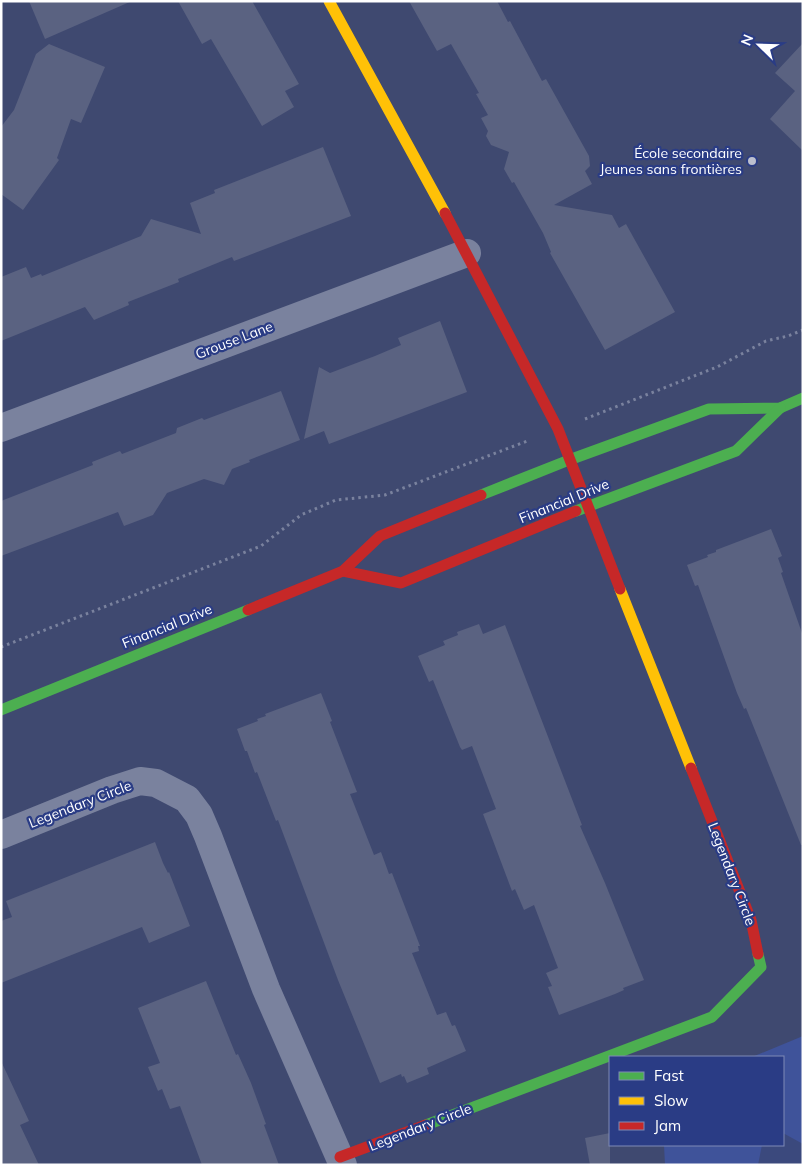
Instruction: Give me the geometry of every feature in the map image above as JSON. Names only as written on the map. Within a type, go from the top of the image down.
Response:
[{"type":"street","points":[[329,1],[467,253],[558,429],[569,460]]},
{"type":"street","name":"Grouse Lane","points":[[1,428],[467,253]]},
{"type":"street","name":"Financial Drive","points":[[344,570],[401,583],[588,506],[736,451],[780,408],[803,398]]},
{"type":"street","name":"Financial Drive","points":[[1,710],[344,570],[380,536],[569,460],[708,409],[780,408]]},
{"type":"street","name":"Legendary Circle","points":[[569,460],[751,920],[761,967],[712,1017],[612,1056]]},
{"type":"street","name":"Legendary Circle","points":[[1,835],[112,790],[140,781],[156,783],[187,799],[200,815],[266,989],[342,1161],[609,1057]]},
{"type":"path","points":[[584,419],[717,367],[766,341],[803,330]]},
{"type":"path","points":[[1,647],[261,546],[301,515],[336,500],[385,496],[530,440]]},
{"type":"shaded area","points":[[803,1036],[803,1165],[665,1165],[664,1146],[784,1146],[784,1056],[754,1056]]},
{"type":"shaded area","points":[[784,1134],[803,1144],[803,1165],[758,1165],[762,1146],[784,1146]]},
{"type":"building","points":[[29,1],[132,1],[45,39]]},
{"type":"building","points":[[178,1],[252,1],[299,84],[285,91],[294,107],[262,126],[211,39],[202,44]]},
{"type":"building","points":[[409,1],[497,1],[508,22],[510,21],[542,81],[546,79],[589,156],[590,166],[585,171],[592,184],[554,205],[612,215],[619,228],[626,224],[675,312],[605,350],[550,253],[543,233],[514,182],[512,183],[504,169],[509,152],[491,145],[486,136],[488,131],[481,118],[488,115],[476,94],[479,93],[451,44],[437,51]]},
{"type":"building","points":[[803,43],[803,151],[770,119],[795,91],[775,73]]},
{"type":"building","points":[[49,44],[105,67],[81,123],[71,119],[57,158],[59,160],[23,210],[1,194],[1,127],[14,110],[36,54]]},
{"type":"building","points":[[323,147],[351,216],[234,261],[232,257],[178,279],[179,282],[128,302],[129,305],[94,320],[85,307],[1,341],[1,277],[26,267],[31,278],[41,274],[42,276],[141,236],[151,219],[201,234],[190,203],[215,193],[214,190]]},
{"type":"building","points":[[440,321],[467,392],[329,444],[324,431],[304,439],[319,367],[330,373],[375,356],[401,345],[398,338]]},
{"type":"building","points":[[281,391],[300,440],[249,460],[250,462],[232,469],[224,485],[204,479],[167,493],[153,515],[124,526],[118,512],[1,556],[1,501],[93,465],[92,462],[120,451],[122,454],[176,433],[177,428],[202,418],[204,420]]},
{"type":"building","points":[[771,529],[782,556],[778,558],[783,572],[781,573],[803,636],[803,845],[801,845],[746,708],[744,709],[737,693],[698,585],[695,586],[687,565],[708,557],[707,555],[716,552],[716,550]]},
{"type":"building","points":[[479,624],[483,634],[505,625],[582,825],[580,826],[644,980],[623,988],[624,990],[615,994],[559,1015],[548,987],[552,986],[546,973],[558,968],[534,905],[524,910],[515,889],[512,891],[483,814],[496,809],[472,746],[462,750],[460,747],[433,680],[429,682],[418,656],[445,645],[443,641],[458,635],[457,632]]},
{"type":"building","points":[[321,693],[357,792],[350,794],[374,855],[381,852],[389,874],[392,873],[420,946],[418,946],[419,951],[412,953],[437,1015],[446,1012],[452,1026],[455,1025],[466,1051],[427,1068],[429,1074],[407,1083],[401,1074],[380,1083],[338,980],[278,820],[276,821],[257,772],[255,773],[237,729],[258,721],[257,719],[266,716],[265,714]]},
{"type":"building","points":[[155,842],[190,926],[149,943],[142,927],[1,983],[1,921],[12,917],[6,901]]},
{"type":"building","points":[[206,981],[236,1055],[238,1054],[251,1083],[279,1165],[202,1165],[180,1106],[170,1109],[162,1089],[158,1091],[148,1067],[160,1063],[138,1008]]},
{"type":"building","points":[[1,1061],[29,1121],[20,1125],[39,1165],[1,1165]]},
{"type":"building","points":[[609,1133],[610,1165],[590,1165],[585,1138]]},
{"type":"traffic: fast","points":[[481,495],[569,460],[709,409],[780,408],[803,398]]},
{"type":"traffic: fast","points":[[576,511],[736,451],[780,408]]},
{"type":"traffic: fast","points":[[1,710],[248,610]]},
{"type":"traffic: fast","points":[[426,1125],[712,1017],[761,967],[758,954]]},
{"type":"traffic: slow","points":[[329,1],[445,213]]},
{"type":"traffic: slow","points":[[620,589],[691,768]]},
{"type":"traffic: jam","points":[[445,213],[558,429],[620,589]]},
{"type":"traffic: jam","points":[[248,610],[343,571],[380,536],[481,495]]},
{"type":"traffic: jam","points":[[343,571],[401,583],[576,511]]},
{"type":"traffic: jam","points":[[691,768],[751,920],[758,954]]},
{"type":"traffic: jam","points":[[340,1157],[426,1125]]},
{"type":"place","name":"École secondaire Jeunes sans frontières","points":[[752,161]]}]
